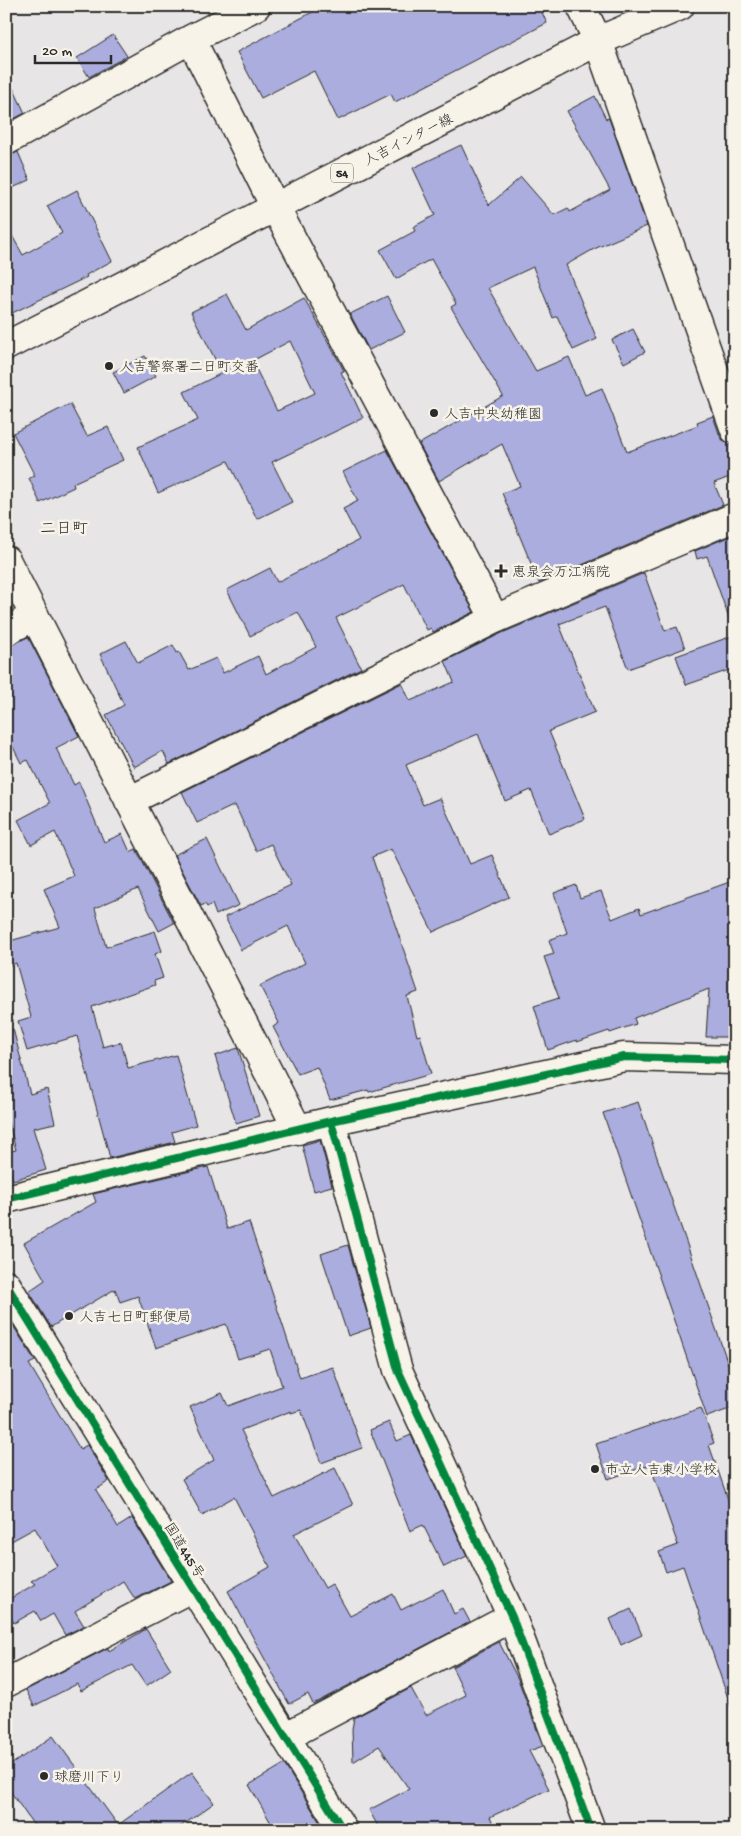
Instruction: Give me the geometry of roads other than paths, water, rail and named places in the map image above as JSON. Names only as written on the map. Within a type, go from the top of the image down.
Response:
[{"type":"main road","points":[[6,142],[191,39],[256,6]]},
{"type":"main road","points":[[581,6],[598,41],[735,430]]},
{"type":"main road","name":"人吉インター線","points":[[6,346],[598,41],[680,6]]},
{"type":"main road","points":[[191,39],[275,207],[495,618]]},
{"type":"main road","points":[[129,801],[495,618],[735,517]]},
{"type":"main road","points":[[6,560],[298,1130]]},
{"type":"main road","points":[[6,631],[35,616]]},
{"type":"main road","points":[[6,1199],[331,1122],[624,1057],[735,1060]]},
{"type":"main road","points":[[331,1122],[398,1370],[512,1617],[591,1830]]},
{"type":"main road","name":"国道445号","points":[[6,1284],[343,1830]]},
{"type":"main road","points":[[6,1683],[193,1587]]},
{"type":"main road","points":[[285,1737],[512,1617]]},
{"type":"place","name":"人吉警察署二日町交番","points":[[109,366]]},
{"type":"place","name":"人吉中央幼稚園","points":[[434,413]]},
{"type":"place","name":"恵泉会万江病院","points":[[501,571]]},
{"type":"place","name":"人吉七日町郵便局","points":[[69,1316]]},
{"type":"place","name":"市立人吉東小学校","points":[[595,1469]]},
{"type":"place","name":"球磨川下り","points":[[44,1776]]},
{"type":"district","name":"二日町","points":[[64,527]]}]
